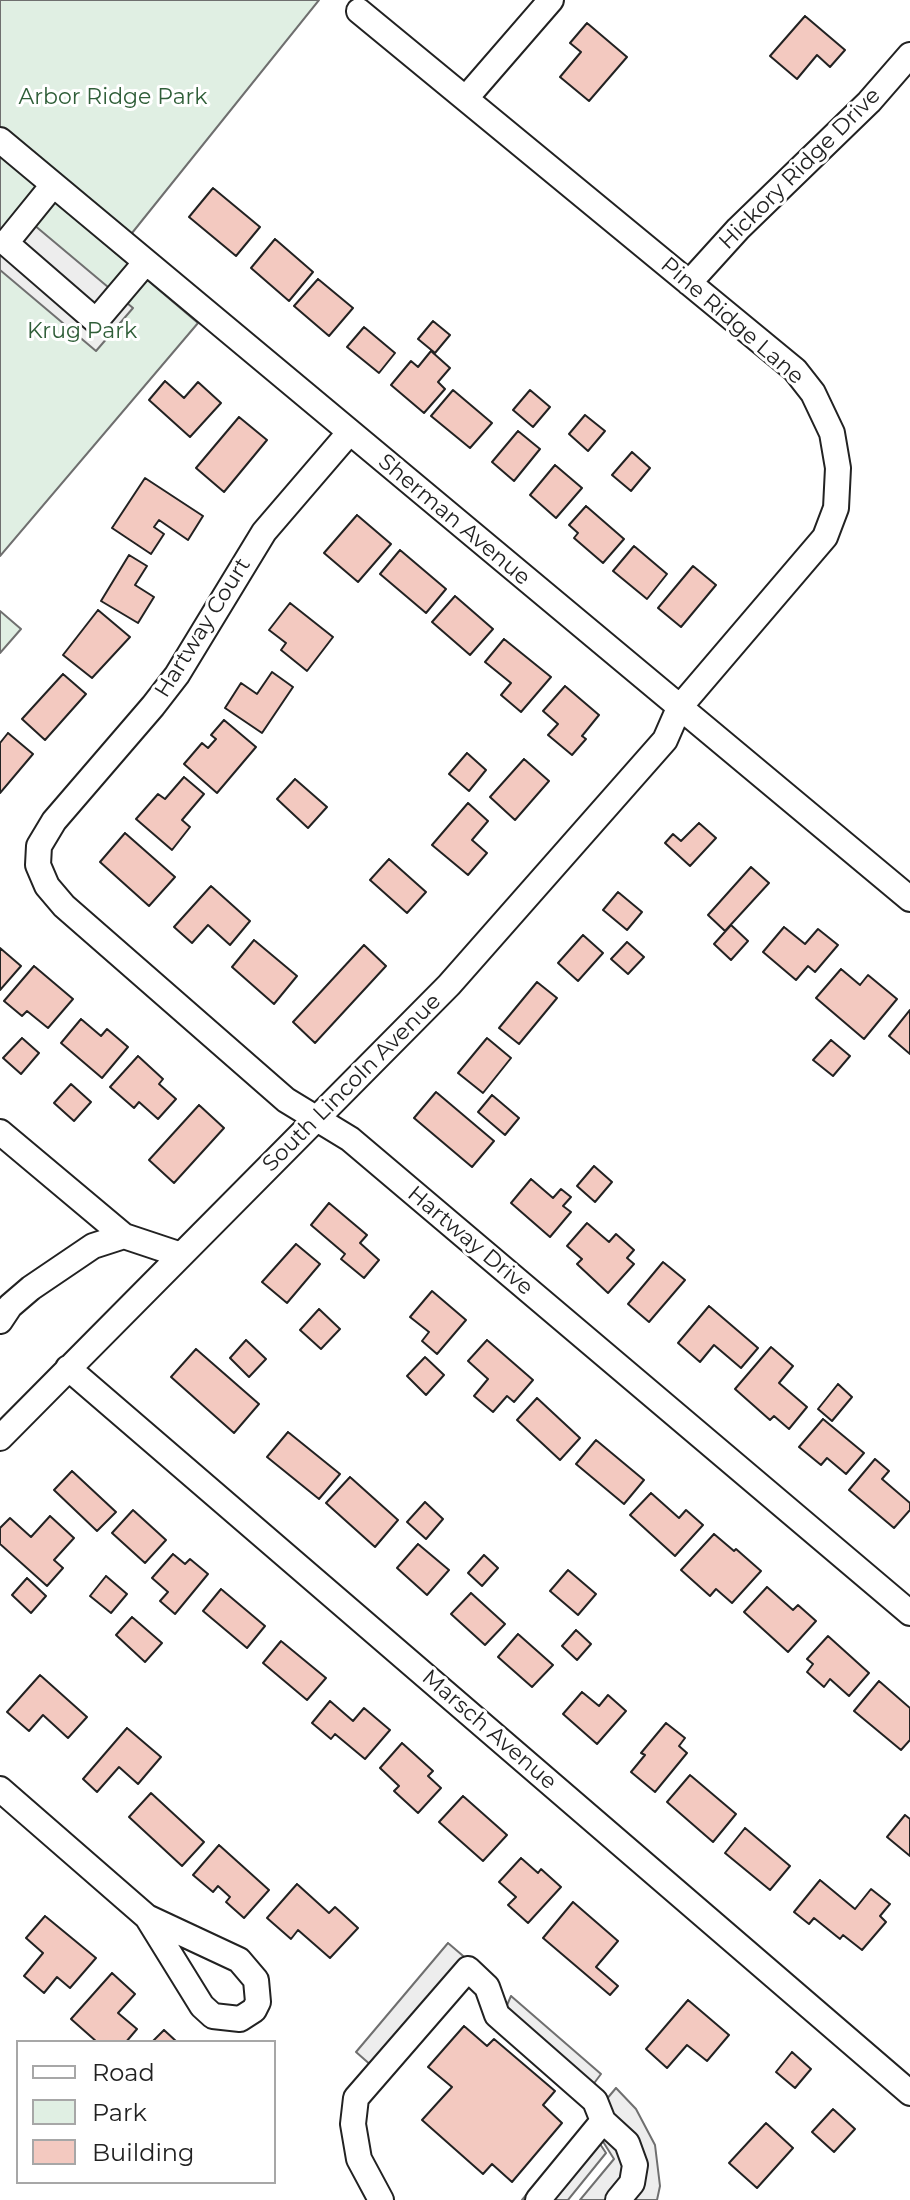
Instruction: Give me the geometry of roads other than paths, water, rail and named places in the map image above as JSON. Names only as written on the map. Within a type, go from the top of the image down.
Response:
[{"type":"street","points":[[466,98],[551,0]]},
{"type":"street","name":"Pine Ridge Lane","points":[[359,11],[795,370],[813,393],[823,413],[832,433],[838,468],[836,508],[825,537],[679,708]]},
{"type":"street","name":"Hickory Ridge Drive","points":[[689,283],[738,229],[869,102],[910,55]]},
{"type":"street","name":"Sherman Avenue","points":[[0,140],[910,899]]},
{"type":"street","points":[[53,185],[6,243],[96,321],[146,262]]},
{"type":"street","name":"Hartway Court","points":[[38,865],[39,846],[54,821],[177,675],[264,532],[349,433]]},
{"type":"street","name":"South Lincoln Avenue","points":[[0,1438],[470,962],[665,740],[679,708]]},
{"type":"street","name":"Hartway Drive","points":[[38,865],[47,886],[64,906],[286,1100],[350,1139],[910,1613]]},
{"type":"street","points":[[0,1132],[124,1236],[181,1255]]},
{"type":"street","points":[[0,1321],[10,1306],[31,1288],[93,1246],[124,1236]]},
{"type":"street","name":"Marsch Avenue","points":[[68,1368],[910,2093]]},
{"type":"street","points":[[0,1789],[147,1917],[239,1960],[256,1980],[258,2002],[254,2010],[240,2019],[213,2016],[202,2006],[147,1917]]},
{"type":"street","points":[[381,2200],[359,2159],[353,2124],[356,2098],[468,1969],[487,1987],[497,2015],[595,2101],[603,2121],[627,2143],[635,2165],[632,2183],[618,2200]]},
{"type":"street","points":[[538,2200],[603,2121]]},
{"type":"park label","name":"Arbor Ridge Park","points":[[113,98]]},
{"type":"park label","name":"Krug Park","points":[[82,332]]}]
